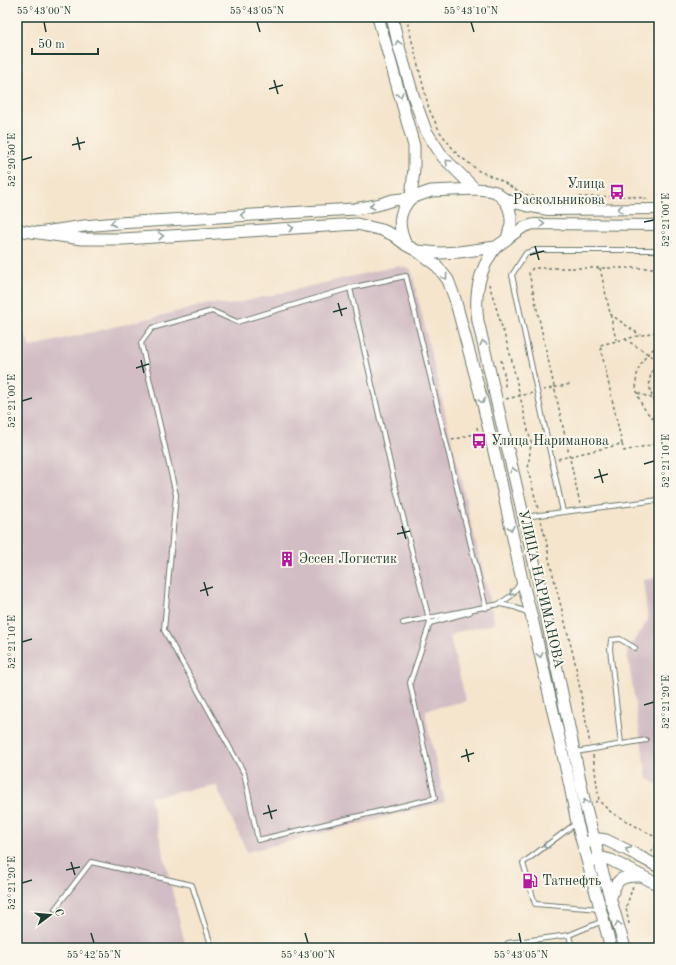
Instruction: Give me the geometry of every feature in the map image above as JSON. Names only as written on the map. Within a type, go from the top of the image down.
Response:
[{"type":"main road","points":[[378,17],[414,146],[414,169],[411,198],[403,209],[400,222],[400,230],[406,245]]},
{"type":"main road","points":[[392,17],[412,91],[426,131],[443,157],[475,189]]},
{"type":"main road","points":[[17,230],[38,233],[82,239],[123,239],[357,224],[382,230],[393,235],[417,251],[440,253],[496,247],[507,239],[511,224],[511,217],[509,208],[505,201],[496,192],[475,189],[431,191],[411,198],[393,200],[377,205],[354,209],[118,223],[84,226],[38,233]]},
{"type":"main road","name":"УЛИЦА НАРИМАНОВА","points":[[496,247],[488,256],[480,279],[476,308],[478,321],[541,592],[585,804],[610,901],[625,948]]},
{"type":"main road","name":"УЛИЦА НАРИМАНОВА","points":[[417,251],[437,266],[448,280],[455,299],[483,404],[522,580],[569,780],[577,823],[611,948]]},
{"type":"main road","points":[[583,843],[599,839],[606,840],[659,867]]},
{"type":"main road","points":[[588,862],[603,858],[611,860],[638,879]]},
{"type":"main road","points":[[610,901],[614,886],[622,878],[630,875],[659,885]]},
{"type":"street","points":[[500,196],[515,203],[548,210],[659,209]]},
{"type":"street","points":[[507,239],[524,227],[534,224],[659,225]]},
{"type":"lane","points":[[563,512],[512,275],[526,252],[537,250],[659,250]]},
{"type":"lane","points":[[350,288],[394,481],[430,622],[410,683],[435,798],[258,840],[244,773],[164,630],[176,495],[141,343],[152,328],[212,311],[237,322],[350,288],[406,276],[486,608]]},
{"type":"lane","points":[[524,517],[659,500]]},
{"type":"lane","points":[[430,622],[500,604],[511,596],[522,580]]},
{"type":"lane","points":[[402,623],[500,604],[514,607],[531,614]]},
{"type":"lane","points":[[622,744],[610,649],[611,640],[620,639],[635,648]]},
{"type":"lane","points":[[575,753],[646,740]]},
{"type":"lane","points":[[577,823],[523,863],[535,904],[601,909]]},
{"type":"lane","points":[[54,909],[90,862],[192,885],[212,948]]},
{"type":"lane","points":[[509,948],[508,943],[569,935],[604,921]]},
{"type":"lane","points":[[569,935],[572,948]]},
{"type":"path","points":[[406,17],[429,109],[440,132],[457,154],[479,171],[500,180],[527,195],[540,198],[630,196],[650,199]]},
{"type":"path","points":[[581,510],[529,273],[533,268],[659,268]]},
{"type":"path","points":[[600,268],[616,341]]},
{"type":"path","points":[[610,314],[640,336]]},
{"type":"path","points":[[659,332],[600,345],[624,450],[659,442]]},
{"type":"path","points":[[625,339],[659,361],[652,370],[649,378],[651,395],[659,408]]},
{"type":"path","points":[[659,345],[652,349],[639,367],[636,389],[644,410],[651,418],[659,423]]},
{"type":"path","points":[[501,360],[505,378],[504,392]]},
{"type":"path","points":[[637,392],[659,401]]},
{"type":"path","points":[[448,441],[478,433],[477,426]]},
{"type":"path","points":[[552,460],[622,444]]},
{"type":"path","points":[[592,803],[599,801],[612,814],[659,839]]},
{"type":"path","points":[[649,855],[659,842]]},
{"type":"path","points":[[630,928],[626,908],[638,879]]},
{"type":"shaded area","points":[[397,266],[411,269],[495,624],[457,632],[450,637],[466,701],[426,710],[426,719],[445,802],[247,852],[216,785],[150,797],[186,948],[17,948],[17,314],[30,347],[213,303],[229,305]]},
{"type":"shaded area","points":[[659,578],[659,786],[647,778],[627,651],[648,620],[643,580]]},
{"type":"place","name":"Улица Раскольникова","points":[[617,192]]},
{"type":"place","name":"Улица Нариманова","points":[[479,441]]},
{"type":"place","name":"Эссен Логистик","points":[[287,559]]},
{"type":"place","name":"Татнефть","points":[[530,881]]}]
